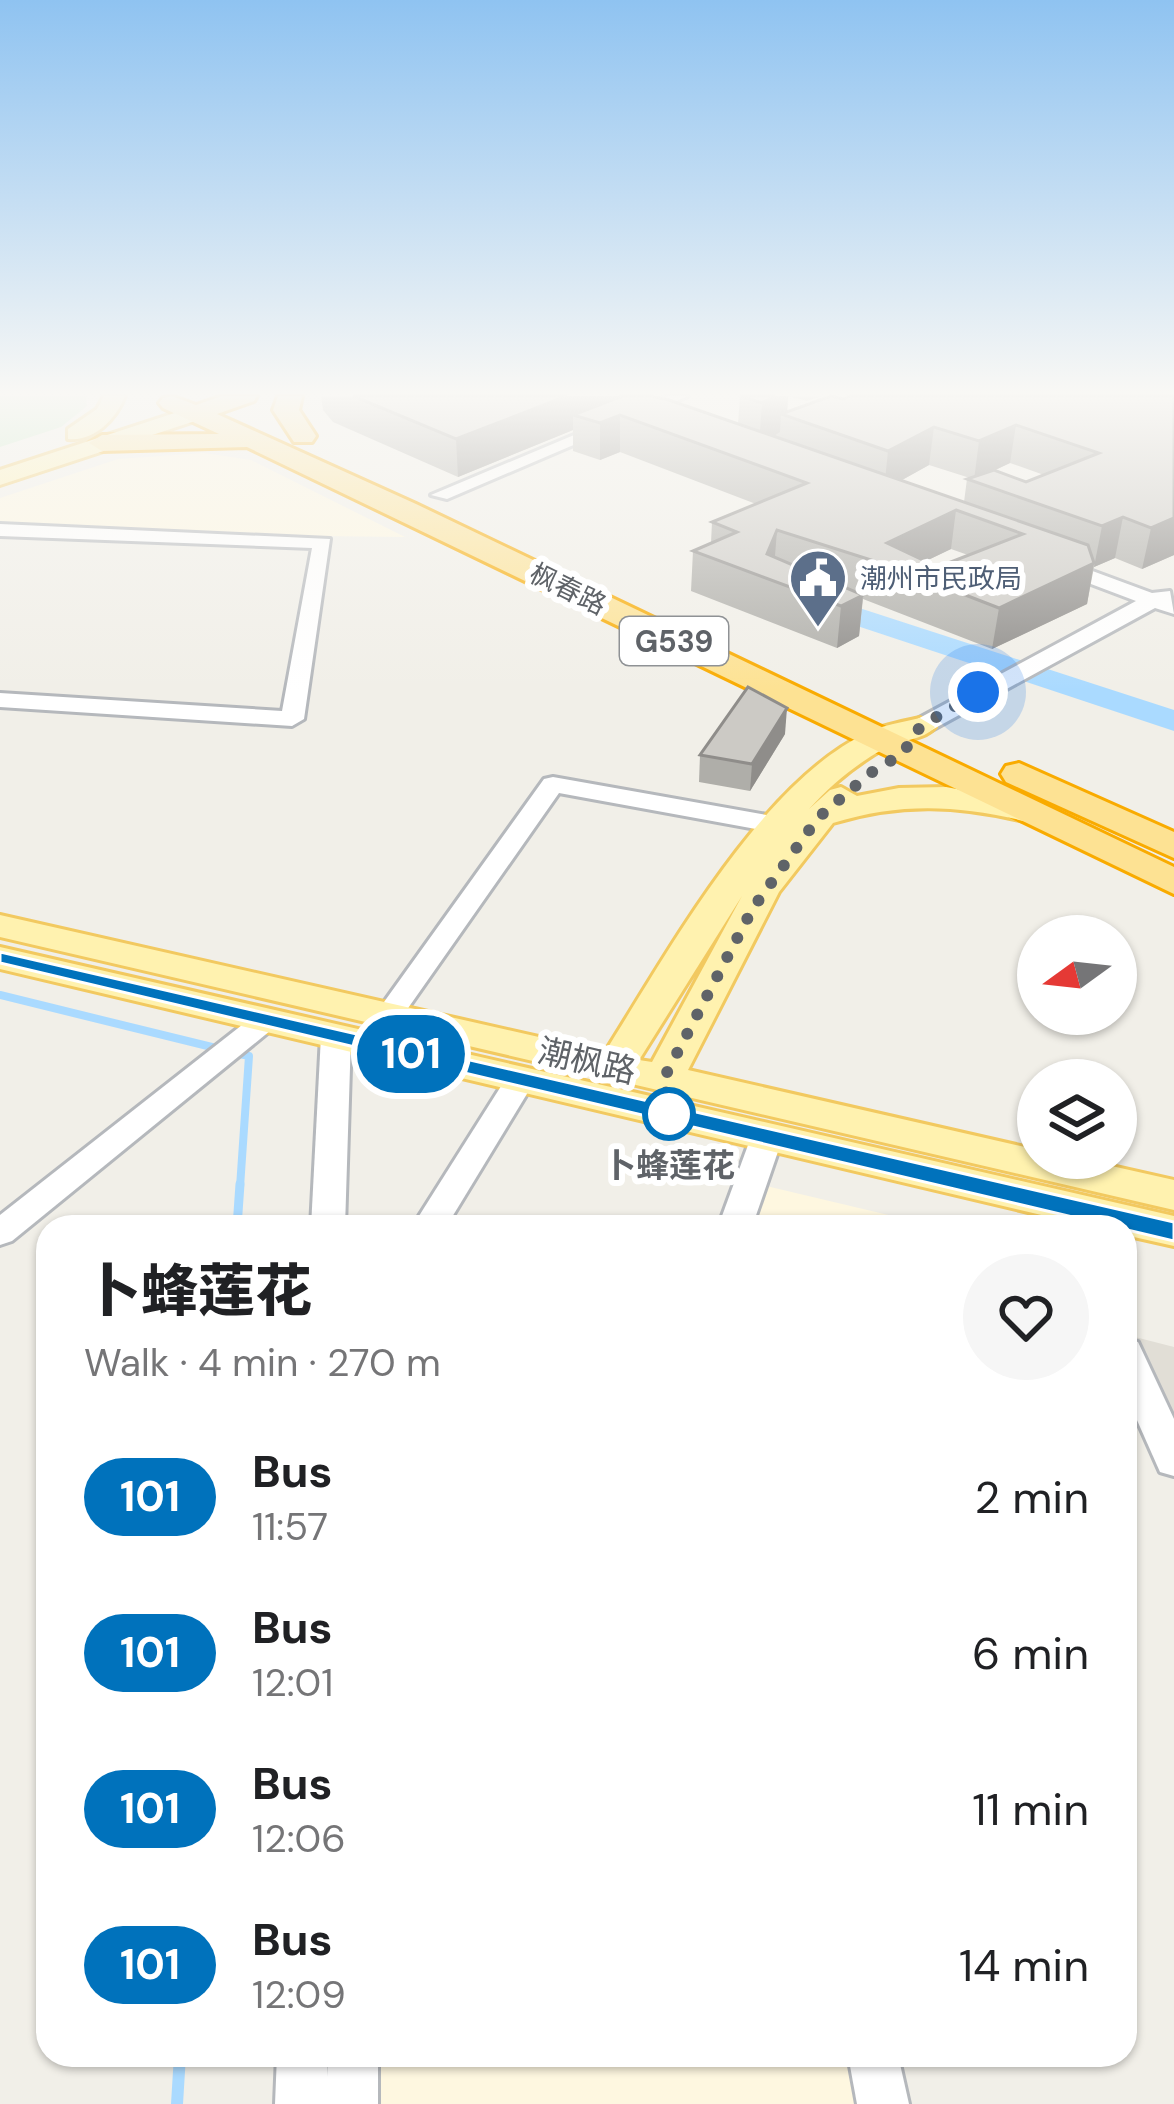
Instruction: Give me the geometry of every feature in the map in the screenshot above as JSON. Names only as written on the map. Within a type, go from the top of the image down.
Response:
[{"type":"highway","name":"枫春路","points":[[369,494],[900,740],[1174,846]]},
{"type":"highway","name":"枫春路","points":[[440,495],[1028,812],[1174,882]]},
{"type":"main road","points":[[664,1078],[753,908],[818,818],[900,740]]},
{"type":"main road","points":[[615,1067],[719,905],[778,825],[843,760],[900,740]]},
{"type":"main road","points":[[818,818],[902,794],[961,795],[1028,812]]},
{"type":"main road","name":"潮枫路","points":[[0,926],[1174,1196]]},
{"type":"main road","name":"潮枫路","points":[[0,958],[240,1040],[336,1036],[1077,1215]]},
{"type":"main road","name":"潮枫路","points":[[1137,1226],[1174,1232]]},
{"type":"street","points":[[0,530],[323,543],[292,719],[0,700]]},
{"type":"street","points":[[1027,554],[1167,599]]},
{"type":"street","points":[[900,740],[978,692],[1167,599]]},
{"type":"street","points":[[389,1016],[553,784],[778,825]]},
{"type":"street","points":[[329,1215],[336,1036]]},
{"type":"street","points":[[0,1233],[240,1040]]},
{"type":"street","points":[[436,1215],[521,1079]]},
{"type":"street","points":[[739,1215],[767,1137]]},
{"type":"street","points":[[1137,1379],[1174,1461]]},
{"type":"street","points":[[301,2104],[302,2067]]},
{"type":"street","points":[[352,2104],[353,2067]]},
{"type":"street","points":[[875,2067],[883,2104]]},
{"type":"shaded area","points":[[12,494],[319,494],[405,537],[155,534],[0,522],[0,498]]},
{"type":"shaded area","points":[[758,1184],[888,1215],[744,1215]]},
{"type":"shaded area","points":[[1137,1338],[1174,1347],[1174,1418],[1137,1341]]},
{"type":"shaded area","points":[[319,2067],[892,2067],[899,2104],[317,2104]]},
{"type":"building","points":[[780,494],[941,494],[1088,545],[1094,563],[999,608],[777,530],[767,554],[863,595],[841,606],[693,551],[737,532],[712,522]],"holes":[[[956,510],[1023,534],[938,567],[887,543]]]},
{"type":"building","points":[[1011,494],[1174,494],[1174,518],[1151,528],[1123,517],[1102,526]]},
{"type":"building","points":[[748,687],[787,708],[752,764],[700,755]]},
{"type":"waterway","points":[[807,600],[1174,721]]},
{"type":"waterway","points":[[0,995],[220,1049]]},
{"type":"waterway","points":[[235,1053],[249,1056],[240,1187]]},
{"type":"waterway","points":[[238,1215],[240,1184]]},
{"type":"waterway","points":[[177,2104],[179,2067]]},
{"type":"bus line","name":"101","points":[[0,958],[1105,1215]]},
{"type":"bus line","name":"101","points":[[1137,1222],[1174,1231]]},
{"type":"place","name":"潮州市民政局","points":[[818,629]]},
{"type":"place","name":"卜蜂莲花","points":[[669,1114]]},
{"type":"route","points":[[669,1114],[664,1078],[753,908],[818,818],[869,774],[903,753],[920,727],[978,692]]}]
